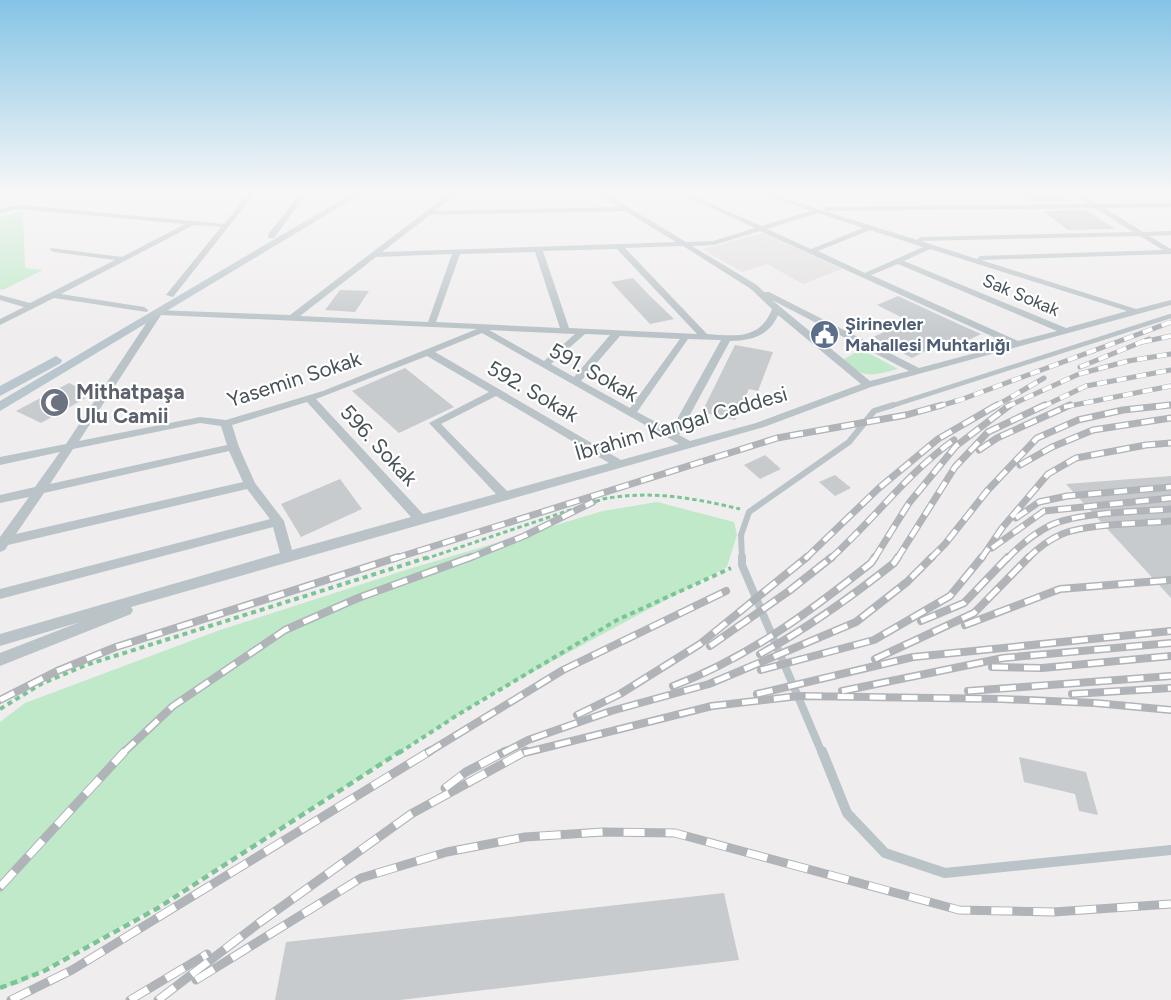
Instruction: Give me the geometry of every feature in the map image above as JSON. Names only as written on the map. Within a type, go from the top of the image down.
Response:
[{"type":"main road","points":[[0,392],[265,240]]},
{"type":"main road","points":[[0,407],[280,240]]},
{"type":"street","points":[[0,322],[161,240]]},
{"type":"street","points":[[170,295],[216,240]]},
{"type":"street","points":[[291,319],[394,240]]},
{"type":"street","points":[[679,240],[754,287],[917,371]]},
{"type":"street","points":[[374,255],[714,243],[725,240]]},
{"type":"street","points":[[786,240],[1017,344]]},
{"type":"street","points":[[812,251],[840,240]]},
{"type":"street","points":[[910,240],[1136,312]]},
{"type":"street","points":[[1153,240],[1171,252]]},
{"type":"street","points":[[618,245],[704,336]]},
{"type":"street","points":[[866,275],[931,246]]},
{"type":"street","points":[[538,248],[565,330]]},
{"type":"street","points":[[54,250],[122,259]]},
{"type":"street","points":[[431,325],[457,252]]},
{"type":"street","points":[[970,259],[1171,252]]},
{"type":"street","name":"Sak Sokak","points":[[898,261],[1065,331]]},
{"type":"street","points":[[754,287],[776,309],[868,384]]},
{"type":"street","points":[[53,295],[144,310]]},
{"type":"street","points":[[0,297],[31,306]]},
{"type":"street","name":"İbrahim Kangal Caddesi","points":[[0,640],[202,580],[760,425],[868,384],[1171,302]]},
{"type":"street","points":[[1,544],[70,446],[158,312],[485,329],[565,330],[727,338],[746,337],[762,332],[772,324],[776,309]]},
{"type":"street","name":"Yasemin Sokak","points":[[0,461],[200,420],[226,423],[309,398],[485,329]]},
{"type":"street","name":"591. Sokak","points":[[485,329],[689,445]]},
{"type":"street","points":[[545,365],[584,331]]},
{"type":"street","points":[[575,382],[618,332]]},
{"type":"street","points":[[631,413],[686,336]]},
{"type":"street","points":[[673,436],[727,338]]},
{"type":"street","name":"592. Sokak","points":[[428,352],[619,464]]},
{"type":"street","points":[[496,392],[434,423],[505,496]]},
{"type":"street","name":"596. Sokak","points":[[309,398],[420,519]]},
{"type":"street","points":[[226,423],[233,447],[250,484],[278,521],[287,557]]},
{"type":"street","points":[[0,499],[233,447]]},
{"type":"street","points":[[1,544],[250,484]]},
{"type":"street","points":[[0,594],[278,521]]},
{"type":"street","name":"İbrahim Kangal Caddesi","points":[[0,660],[202,580]]},
{"type":"lane","points":[[1171,316],[874,411],[867,417],[858,434],[849,442],[749,512],[741,535],[742,565],[847,813],[885,853],[945,873],[1171,850]]},
{"type":"path","points":[[0,709],[41,684],[86,665],[406,565],[603,499],[625,494],[657,496],[718,504],[749,512]]},
{"type":"path","points":[[0,988],[44,971],[158,908],[459,714],[617,620],[686,586],[725,569],[742,565]]},
{"type":"shaded area","points":[[738,240],[778,240],[842,269],[803,284],[767,264],[742,272],[702,249]]},
{"type":"green space","points":[[0,240],[24,240],[25,268],[43,270],[3,290],[0,289]]},
{"type":"green space","points":[[861,349],[898,369],[868,374],[857,370],[843,360]]},
{"type":"green space","points":[[657,502],[734,522],[737,535],[727,567],[488,696],[154,908],[19,984],[0,988],[0,722],[25,703],[220,630],[409,569],[603,511]]},
{"type":"building","points":[[633,278],[674,319],[650,324],[611,282]]},
{"type":"building","points":[[340,290],[369,291],[355,312],[325,310]]},
{"type":"building","points":[[898,296],[981,334],[954,347],[943,342],[912,358],[873,337],[909,321],[877,305]]},
{"type":"building","points":[[735,345],[773,352],[758,391],[749,389],[735,420],[702,412]]},
{"type":"building","points":[[405,368],[454,407],[399,433],[352,391]]},
{"type":"building","name":"Mithatpaşa Ulu Camii","points":[[69,383],[93,394],[41,423],[16,411]]},
{"type":"building","points":[[765,455],[781,469],[760,479],[744,465]]},
{"type":"building","points":[[835,475],[851,488],[835,496],[819,482]]},
{"type":"building","points":[[1171,476],[1171,598],[1066,484]]},
{"type":"building","points":[[340,479],[362,509],[301,537],[281,504]]},
{"type":"building","points":[[1019,757],[1086,772],[1098,815],[1079,811],[1075,794],[1024,782]]},
{"type":"building","points":[[724,893],[739,960],[400,1000],[275,1000],[286,942]]},
{"type":"railway","points":[[936,407],[1171,322]]},
{"type":"railway","points":[[1142,342],[1171,336]]},
{"type":"railway","points":[[1080,367],[1149,339]]},
{"type":"railway","points":[[1009,405],[1079,374],[1128,361],[1171,354]]},
{"type":"railway","points":[[1042,407],[1086,386],[1171,370]]},
{"type":"railway","points":[[994,407],[1044,378]]},
{"type":"railway","points":[[1067,406],[1171,386]]},
{"type":"railway","points":[[393,559],[777,438],[906,415],[942,405]]},
{"type":"railway","points":[[805,559],[879,488],[938,439],[997,405]]},
{"type":"railway","points":[[874,559],[909,503],[956,446],[1009,405]]},
{"type":"railway","points":[[897,559],[955,467],[988,432],[1045,405]]},
{"type":"railway","points":[[503,753],[528,740],[611,711],[709,684],[856,622],[907,582],[945,544],[987,491],[1037,438],[1078,420],[1123,410],[1170,405]]},
{"type":"railway","points":[[1156,407],[1171,405]]},
{"type":"railway","points":[[979,450],[997,438],[1067,406]]},
{"type":"railway","points":[[1020,465],[1052,447],[1093,430],[1171,418]]},
{"type":"railway","points":[[830,559],[905,482],[954,440]]},
{"type":"railway","points":[[981,559],[1002,528],[1048,474],[1076,458],[1146,445],[1171,443]]},
{"type":"railway","points":[[1016,518],[1039,502],[1067,496],[1171,487]]},
{"type":"railway","points":[[992,548],[1044,511],[1171,498]]},
{"type":"railway","points":[[467,559],[524,536],[593,502]]},
{"type":"railway","points":[[1007,559],[1033,536],[1063,521],[1093,515],[1171,509]]},
{"type":"railway","points":[[1027,559],[1053,539],[1073,530],[1171,521]]},
{"type":"railway","points":[[0,700],[57,671],[116,647],[398,557]]},
{"type":"railway","points":[[124,752],[173,706],[285,630],[358,598],[471,557]]},
{"type":"railway","points":[[577,715],[620,694],[700,644],[807,557]]},
{"type":"railway","points":[[710,646],[789,591],[832,557]]},
{"type":"railway","points":[[673,686],[752,648],[801,616],[871,563],[875,557]]},
{"type":"railway","points":[[760,654],[829,612],[894,563],[898,557]]},
{"type":"railway","points":[[761,670],[874,640],[950,596],[982,557]]},
{"type":"railway","points":[[921,621],[964,603],[1008,557]]},
{"type":"railway","points":[[875,659],[974,613],[1027,559]]},
{"type":"railway","points":[[965,625],[1060,589],[1171,580]]},
{"type":"railway","points":[[427,753],[563,670],[726,591]]},
{"type":"railway","points":[[757,694],[913,657],[1171,631]]},
{"type":"railway","points":[[842,691],[1003,658],[1171,643]]},
{"type":"railway","points":[[992,667],[1042,668],[1171,656]]},
{"type":"railway","points":[[968,691],[1171,676]]},
{"type":"railway","points":[[1072,694],[1171,688]]},
{"type":"railway","points":[[524,753],[712,706],[799,696],[1002,699],[1095,703],[1171,710]]},
{"type":"railway","points":[[11,1000],[72,970],[430,751]]},
{"type":"railway","points":[[445,788],[466,772],[506,751]]},
{"type":"railway","points":[[158,1000],[259,923],[411,814],[526,751]]},
{"type":"railway","points":[[0,887],[124,752]]},
{"type":"railway","points":[[196,980],[361,878],[447,852],[525,837],[603,832],[675,833],[959,910],[1054,912],[1171,904]]},
{"type":"railway","points":[[130,1000],[207,954]]},
{"type":"place","name":"Şirinevler Mahallesi Muhtarlığı","points":[[824,334]]},
{"type":"place","name":"Mithatpaşa Ulu Camii","points":[[55,403]]}]
